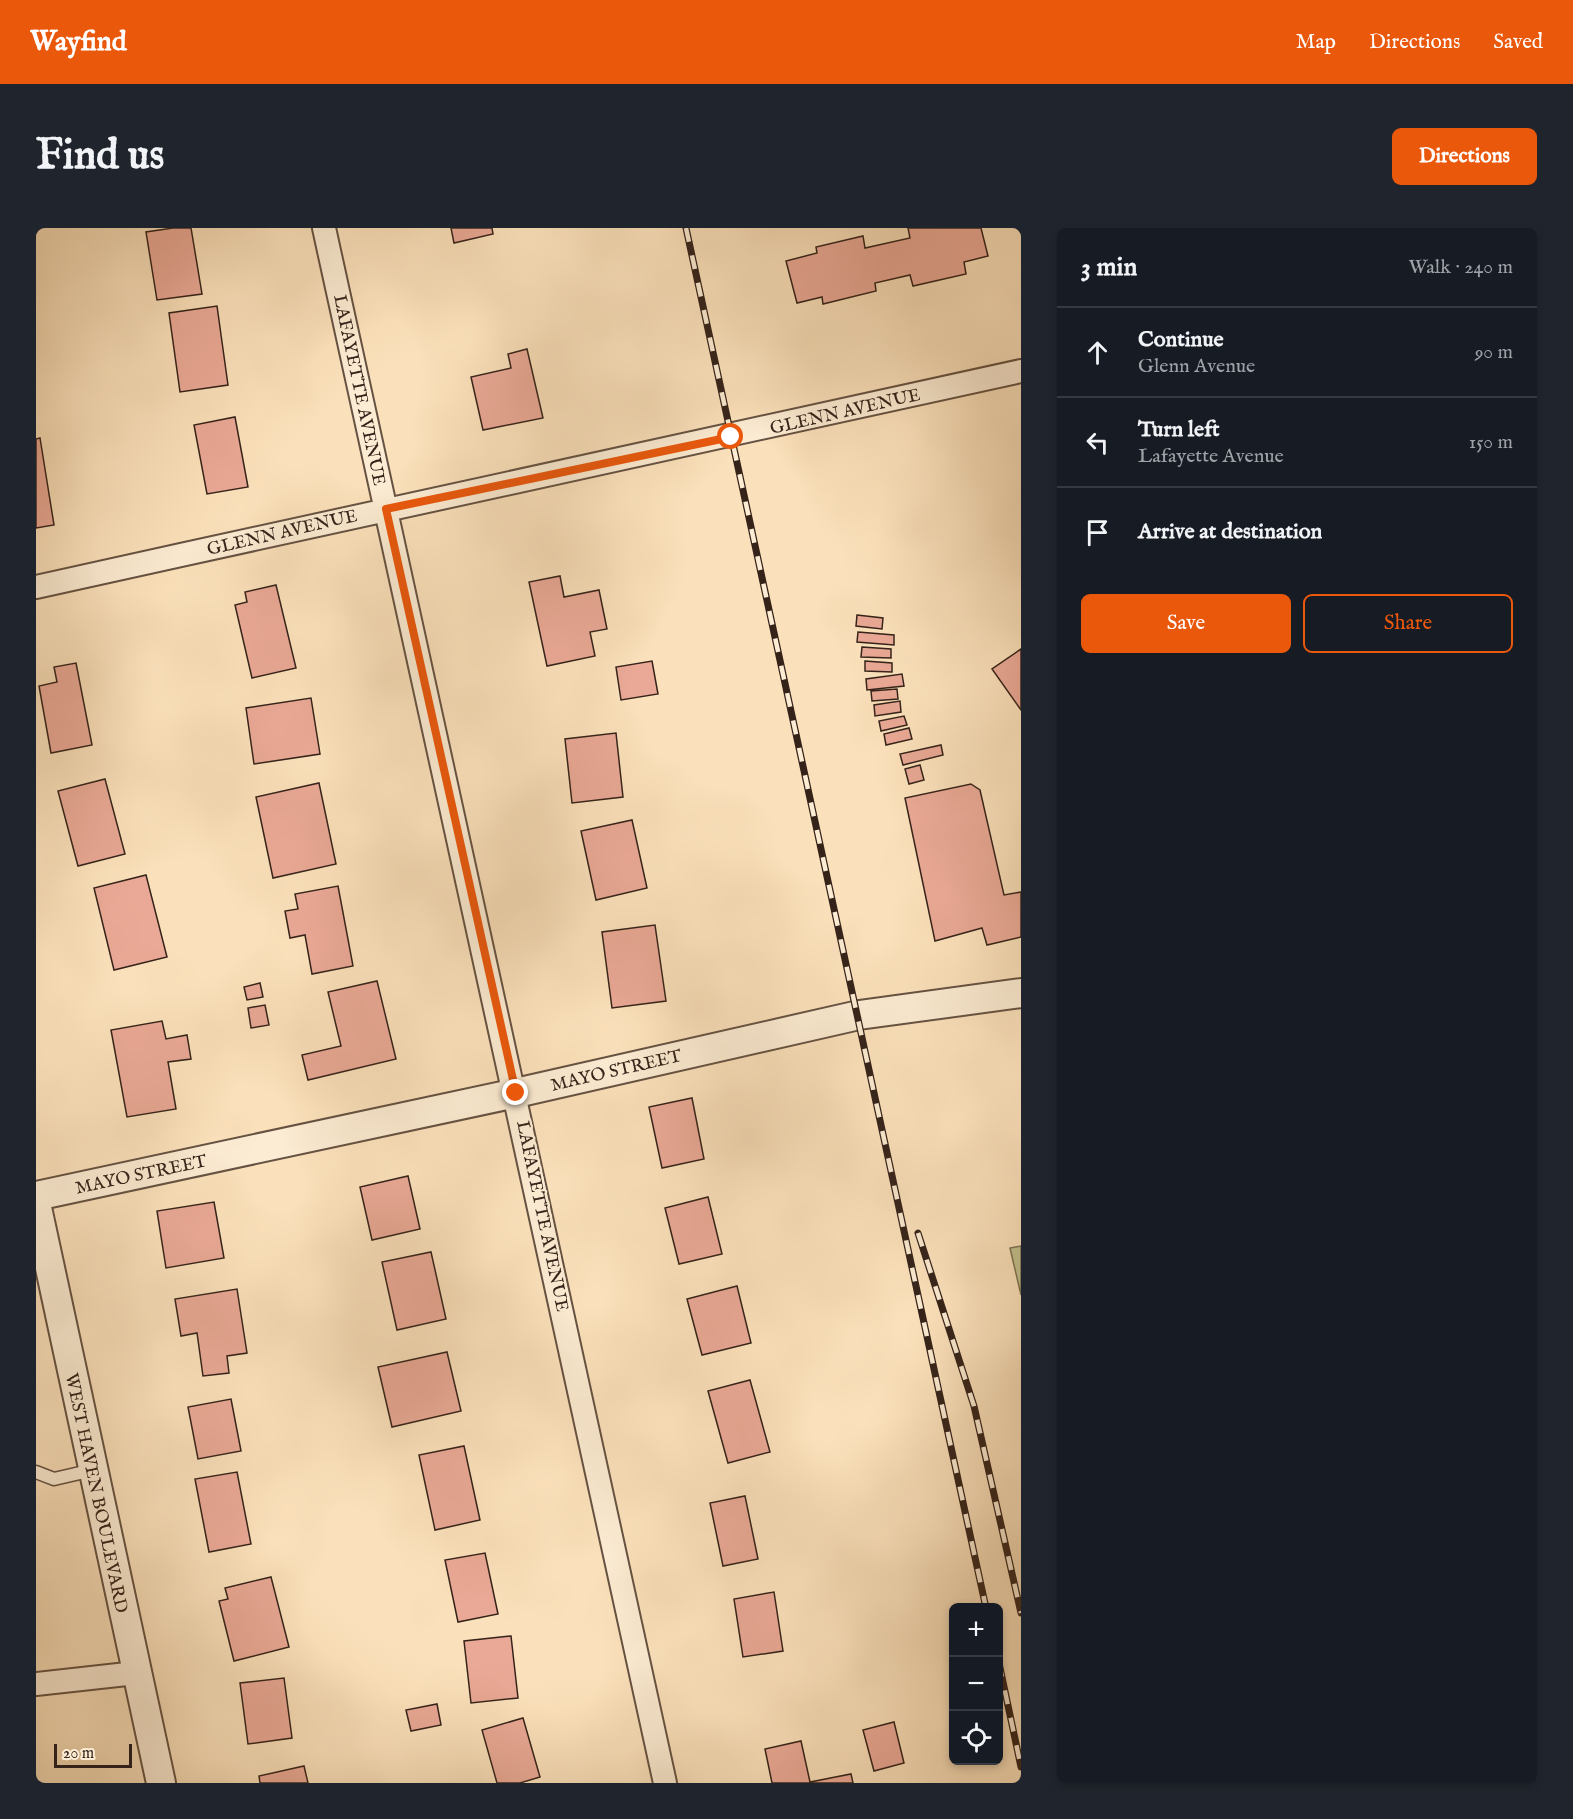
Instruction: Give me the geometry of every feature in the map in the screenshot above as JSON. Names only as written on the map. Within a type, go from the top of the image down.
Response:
[{"type":"street","name":"LAFAYETTE AVENUE","points":[[324,228],[516,1093],[665,1783]]},
{"type":"street","name":"GLENN AVENUE","points":[[36,587],[386,509],[731,437],[1021,370]]},
{"type":"street","name":"MAYO STREET","points":[[36,1196],[516,1093],[859,1015],[1021,993]]},
{"type":"street","name":"WEST HAVEN BOULEVARD","points":[[36,1203],[50,1293],[93,1470],[161,1783]]},
{"type":"street","points":[[36,1684],[136,1673]]},
{"type":"lane","points":[[36,1472],[54,1479],[93,1470]]},
{"type":"shaded area","points":[[1021,1246],[1021,1295],[1010,1248]]},
{"type":"building","points":[[191,228],[202,294],[157,300],[146,232]]},
{"type":"building","points":[[451,228],[492,228],[493,234],[454,243]]},
{"type":"building","points":[[908,228],[981,228],[988,256],[964,262],[966,274],[913,286],[910,275],[875,283],[876,291],[823,304],[822,297],[797,303],[786,261],[817,253],[816,247],[863,236],[865,248],[910,238]]},
{"type":"building","points":[[217,306],[228,385],[180,392],[169,313]]},
{"type":"building","points":[[527,349],[543,418],[483,430],[471,377],[511,368],[508,354]]},
{"type":"building","points":[[235,417],[248,487],[207,494],[194,425]]},
{"type":"building","points":[[40,438],[54,525],[36,528],[36,439]]},
{"type":"building","points":[[560,576],[564,597],[599,590],[607,629],[590,632],[595,656],[547,666],[529,582]]},
{"type":"building","points":[[276,585],[296,668],[252,678],[235,605],[247,602],[245,592]]},
{"type":"building","points":[[857,615],[883,618],[882,629],[856,626]]},
{"type":"building","points":[[858,632],[894,635],[894,645],[857,642]]},
{"type":"building","points":[[862,647],[891,649],[891,658],[861,657]]},
{"type":"building","points":[[1021,649],[1021,710],[992,669]]},
{"type":"building","points":[[652,661],[658,694],[621,700],[616,667]]},
{"type":"building","points":[[865,661],[892,663],[892,672],[865,671]]},
{"type":"building","points":[[76,663],[92,745],[51,753],[39,686],[57,682],[54,667]]},
{"type":"building","points":[[902,674],[904,686],[867,690],[866,679]]},
{"type":"building","points":[[897,689],[898,699],[872,701],[871,691]]},
{"type":"building","points":[[311,698],[320,754],[254,764],[246,708]]},
{"type":"building","points":[[900,701],[901,712],[875,716],[874,705]]},
{"type":"building","points":[[904,716],[907,725],[881,731],[879,721]]},
{"type":"building","points":[[909,728],[912,739],[886,745],[884,734]]},
{"type":"building","points":[[616,733],[623,797],[572,803],[565,739]]},
{"type":"building","points":[[941,745],[943,755],[903,765],[900,754]]},
{"type":"building","points":[[920,765],[924,780],[909,784],[905,769]]},
{"type":"building","points":[[105,779],[125,854],[78,866],[58,791]]},
{"type":"building","points":[[319,783],[336,864],[273,878],[256,797]]},
{"type":"building","points":[[971,784],[980,790],[1004,895],[1021,892],[1021,937],[987,945],[982,928],[935,941],[905,798]]},
{"type":"building","points":[[632,820],[647,888],[596,900],[581,831]]},
{"type":"building","points":[[146,875],[167,957],[114,970],[94,888]]},
{"type":"building","points":[[338,886],[353,966],[312,974],[305,935],[290,938],[285,911],[298,909],[295,894]]},
{"type":"building","points":[[655,925],[666,1001],[612,1008],[602,932]]},
{"type":"building","points":[[377,981],[396,1059],[308,1080],[302,1055],[341,1046],[328,992]]},
{"type":"building","points":[[260,983],[263,997],[247,1000],[244,987]]},
{"type":"building","points":[[265,1005],[269,1025],[251,1028],[248,1008]]},
{"type":"building","points":[[162,1021],[166,1039],[187,1035],[191,1059],[168,1062],[176,1109],[127,1117],[111,1030]]},
{"type":"building","points":[[692,1098],[704,1159],[662,1168],[649,1107]]},
{"type":"building","points":[[408,1176],[420,1229],[372,1240],[360,1187]]},
{"type":"building","points":[[708,1197],[722,1254],[679,1264],[665,1208]]},
{"type":"building","points":[[214,1202],[224,1258],[166,1268],[157,1211]]},
{"type":"building","points":[[431,1252],[446,1319],[397,1330],[382,1262]]},
{"type":"building","points":[[737,1286],[751,1343],[702,1355],[687,1299]]},
{"type":"building","points":[[237,1289],[247,1353],[227,1356],[229,1373],[203,1376],[197,1333],[181,1336],[175,1299]]},
{"type":"building","points":[[447,1352],[461,1411],[392,1427],[378,1367]]},
{"type":"building","points":[[750,1380],[770,1452],[728,1463],[708,1391]]},
{"type":"building","points":[[231,1399],[241,1451],[198,1459],[188,1407]]},
{"type":"building","points":[[464,1446],[480,1520],[435,1530],[419,1455]]},
{"type":"building","points":[[237,1472],[251,1544],[209,1552],[195,1479]]},
{"type":"building","points":[[745,1496],[758,1559],[723,1566],[710,1503]]},
{"type":"building","points":[[485,1553],[498,1614],[458,1622],[445,1560]]},
{"type":"building","points":[[271,1577],[289,1647],[234,1661],[219,1601],[228,1599],[225,1588]]},
{"type":"building","points":[[774,1592],[783,1651],[743,1657],[734,1599]]},
{"type":"building","points":[[511,1636],[518,1698],[471,1703],[464,1641]]},
{"type":"building","points":[[284,1678],[292,1738],[248,1744],[240,1683]]},
{"type":"building","points":[[437,1704],[441,1725],[411,1731],[406,1710]]},
{"type":"building","points":[[523,1718],[540,1777],[520,1783],[497,1783],[482,1730]]},
{"type":"building","points":[[894,1722],[904,1763],[874,1771],[863,1730]]},
{"type":"building","points":[[801,1741],[810,1782],[851,1774],[853,1783],[772,1783],[765,1749]]},
{"type":"building","points":[[304,1766],[308,1783],[260,1783],[259,1776]]},
{"type":"railway","points":[[686,228],[985,1603]]},
{"type":"railway","points":[[918,1233],[974,1406],[1021,1613]]},
{"type":"railway","points":[[1003,1682],[1021,1767]]},
{"type":"route","points":[[516,1093],[386,509],[731,437]]}]
